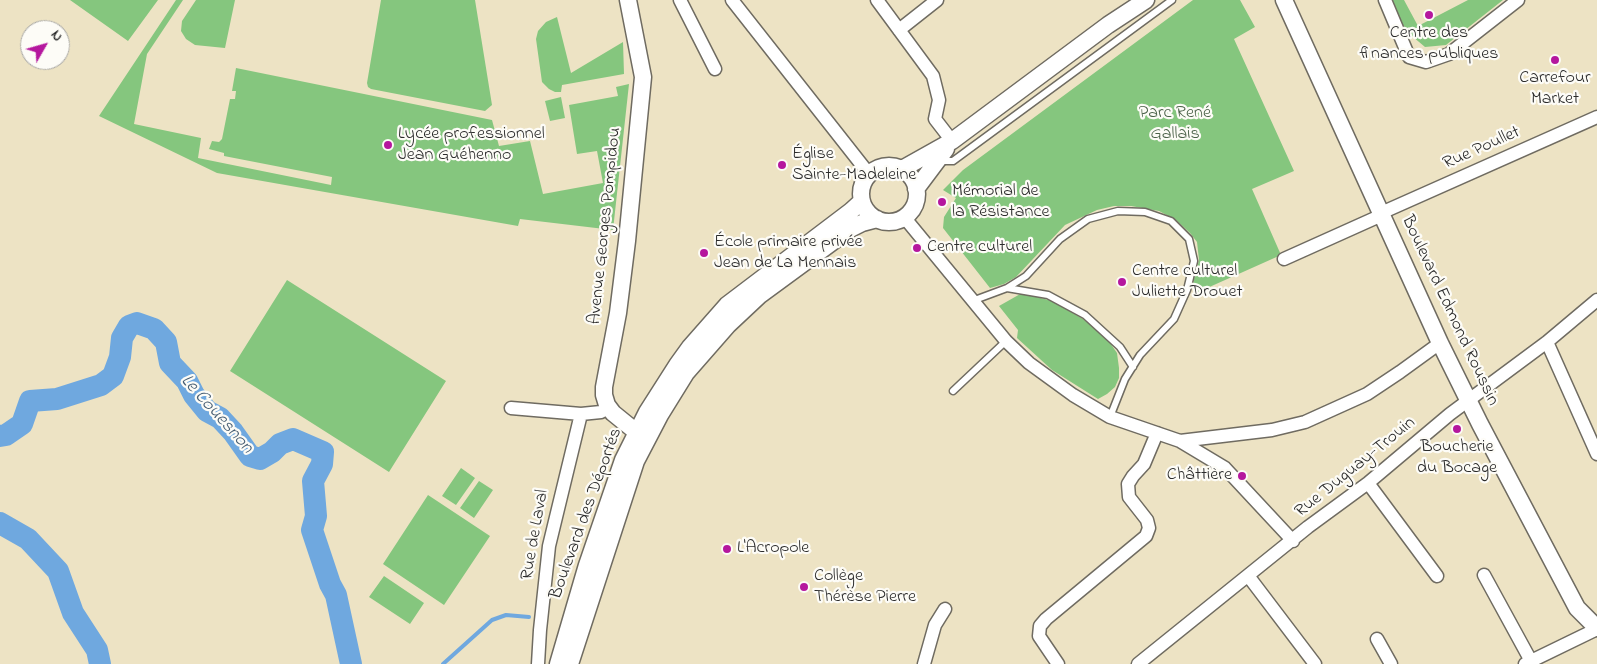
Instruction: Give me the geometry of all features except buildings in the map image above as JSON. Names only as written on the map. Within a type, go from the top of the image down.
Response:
[{"type":"street","name":"Avenue Georges Pompidou","points":[[610,408],[604,395],[604,387],[618,314],[626,250],[642,77],[628,0]]},
{"type":"street","points":[[680,0],[715,69]]},
{"type":"street","points":[[732,0],[869,174]]},
{"type":"street","points":[[877,0],[933,76],[939,100],[935,119],[952,141]]},
{"type":"street","points":[[899,30],[937,0]]},
{"type":"street","points":[[902,170],[952,141],[1108,25],[1146,0]]},
{"type":"street","name":"Boulevard Edmond Roussin","points":[[1284,0],[1440,343],[1468,400],[1577,608],[1597,628]]},
{"type":"street","points":[[1385,0],[1409,57],[1426,62],[1449,54],[1518,0]]},
{"type":"street","name":"Rue Poullet","points":[[1284,259],[1597,117]]},
{"type":"street","points":[[916,189],[952,141]]},
{"type":"street","points":[[894,166],[902,170],[911,178],[916,189],[916,200],[912,209],[904,217],[891,222],[877,219],[865,209],[861,191],[863,182],[876,168],[894,166]]},
{"type":"street","name":"Boulevard des Déportés","points":[[570,664],[627,485],[647,412],[690,346],[727,305],[862,201]]},
{"type":"street","points":[[904,217],[1006,341],[1029,363],[1110,417],[1180,441],[1225,468],[1293,541]]},
{"type":"street","name":"Boulevard des Déportés","points":[[558,664],[623,460],[686,373],[743,310],[827,245],[862,223],[877,219]]},
{"type":"street","name":"Rue Duguay-Trouin","points":[[1138,664],[1368,483],[1468,400],[1547,342],[1597,300]]},
{"type":"street","points":[[1547,342],[1597,454]]},
{"type":"street","points":[[1180,441],[1272,430],[1305,422],[1367,394],[1440,343]]},
{"type":"street","points":[[510,408],[582,414],[600,412],[610,408],[613,413],[641,436]]},
{"type":"street","name":"Rue de Laval","points":[[538,664],[549,546],[582,414]]},
{"type":"street","points":[[1058,664],[1039,636],[1040,626],[1146,536],[1149,528],[1147,520],[1129,497],[1128,484],[1144,464],[1157,433]]},
{"type":"street","points":[[1368,483],[1437,576]]},
{"type":"street","points":[[1484,575],[1528,662],[1597,628]]},
{"type":"street","points":[[1249,577],[1315,664]]},
{"type":"street","points":[[924,664],[935,625],[945,609]]},
{"type":"street","points":[[1377,639],[1391,664]]},
{"type":"lane","points":[[937,161],[953,161],[1172,0]]},
{"type":"lane","points":[[972,301],[1007,288],[1026,276],[1060,239],[1088,219],[1118,211],[1145,212],[1170,221],[1189,239],[1194,261],[1187,290],[1174,319],[1140,355],[1132,367],[1125,379],[1110,417]]},
{"type":"lane","points":[[1007,288],[1048,295],[1086,315],[1120,347],[1132,367]]},
{"type":"lane","points":[[953,391],[1006,341]]},
{"type":"green space","points":[[70,0],[158,0],[128,41]]},
{"type":"green space","points":[[176,0],[183,0],[147,54],[134,124],[201,138],[198,158],[331,185],[332,177],[224,156],[224,153],[209,149],[212,141],[219,142],[222,139],[230,99],[235,99],[236,91],[232,91],[236,68],[492,120],[499,146],[530,141],[543,194],[603,183],[597,151],[577,154],[569,105],[618,96],[616,87],[629,84],[613,230],[520,219],[518,226],[217,173],[99,116]]},
{"type":"green space","points":[[196,0],[235,0],[225,48],[195,45],[186,39],[181,31],[182,21]]},
{"type":"green space","points":[[381,0],[475,0],[492,105],[485,111],[368,87],[367,83]]},
{"type":"green space","name":"Parc René Gallais","points":[[1193,0],[1240,0],[1255,27],[1234,39],[1294,171],[1252,189],[1281,255],[1196,293],[1192,287],[1199,260],[1197,242],[1190,233],[1176,220],[1159,211],[1131,206],[1114,206],[1097,210],[1065,225],[1016,277],[1004,284],[990,288],[943,228],[944,217],[956,198],[943,190],[963,170]]},
{"type":"green space","points":[[1391,0],[1404,0],[1418,26],[1468,0],[1503,0],[1446,45],[1425,47],[1406,31]]},
{"type":"green space","points":[[557,17],[571,73],[623,42],[624,74],[562,85],[561,92],[549,89],[542,82],[536,39],[538,31],[546,22]]},
{"type":"green space","points":[[561,97],[565,118],[550,121],[545,101]]},
{"type":"green space","points":[[287,280],[446,381],[389,472],[230,371]]},
{"type":"green space","points":[[1022,293],[1052,301],[1083,319],[1106,337],[1117,353],[1119,378],[1115,387],[1098,399],[1052,370],[1017,338],[1018,330],[999,306]]},
{"type":"green space","points":[[461,468],[475,478],[456,505],[442,496]]},
{"type":"green space","points":[[479,481],[493,490],[474,518],[460,508]]},
{"type":"green space","points":[[428,495],[490,536],[444,605],[383,564]]},
{"type":"green space","points":[[384,576],[424,603],[410,624],[369,597]]},
{"type":"waterway","name":"Le Couesnon","points":[[0,436],[6,435],[22,424],[30,401],[57,399],[101,385],[113,376],[120,357],[122,338],[129,326],[137,323],[154,329],[166,342],[170,363],[187,381],[194,395],[207,411],[220,418],[233,432],[250,456],[260,459],[272,452],[280,444],[293,439],[323,452],[322,464],[313,481],[316,516],[312,530],[330,584],[336,595],[351,664]]},
{"type":"waterway","name":"Le Couesnon","points":[[0,523],[28,539],[58,571],[73,613],[97,650],[100,664]]},
{"type":"waterway","points":[[443,664],[492,620],[506,615],[529,617]]},
{"type":"place","name":"Centre des finances publiques","points":[[1429,15]]},
{"type":"place","name":"Carrefour Market","points":[[1555,60]]},
{"type":"place","name":"Lycée professionnel Jean Guéhenno","points":[[388,145]]},
{"type":"place","name":"Église Sainte-Madeleine","points":[[782,165]]},
{"type":"place","name":"Mémorial de la Résistance","points":[[942,202]]},
{"type":"place","name":"Centre culturel","points":[[917,248]]},
{"type":"place","name":"École primaire privée Jean de La Mennais","points":[[704,253]]},
{"type":"place","name":"Centre culturel Juliette Drouet","points":[[1122,282]]},
{"type":"place","name":"Boucherie du Bocage","points":[[1457,429]]},
{"type":"place","name":"Châttière","points":[[1242,476]]},
{"type":"place","name":"L'Acropole","points":[[727,549]]},
{"type":"place","name":"Collège Thérèse Pierre","points":[[804,587]]}]
